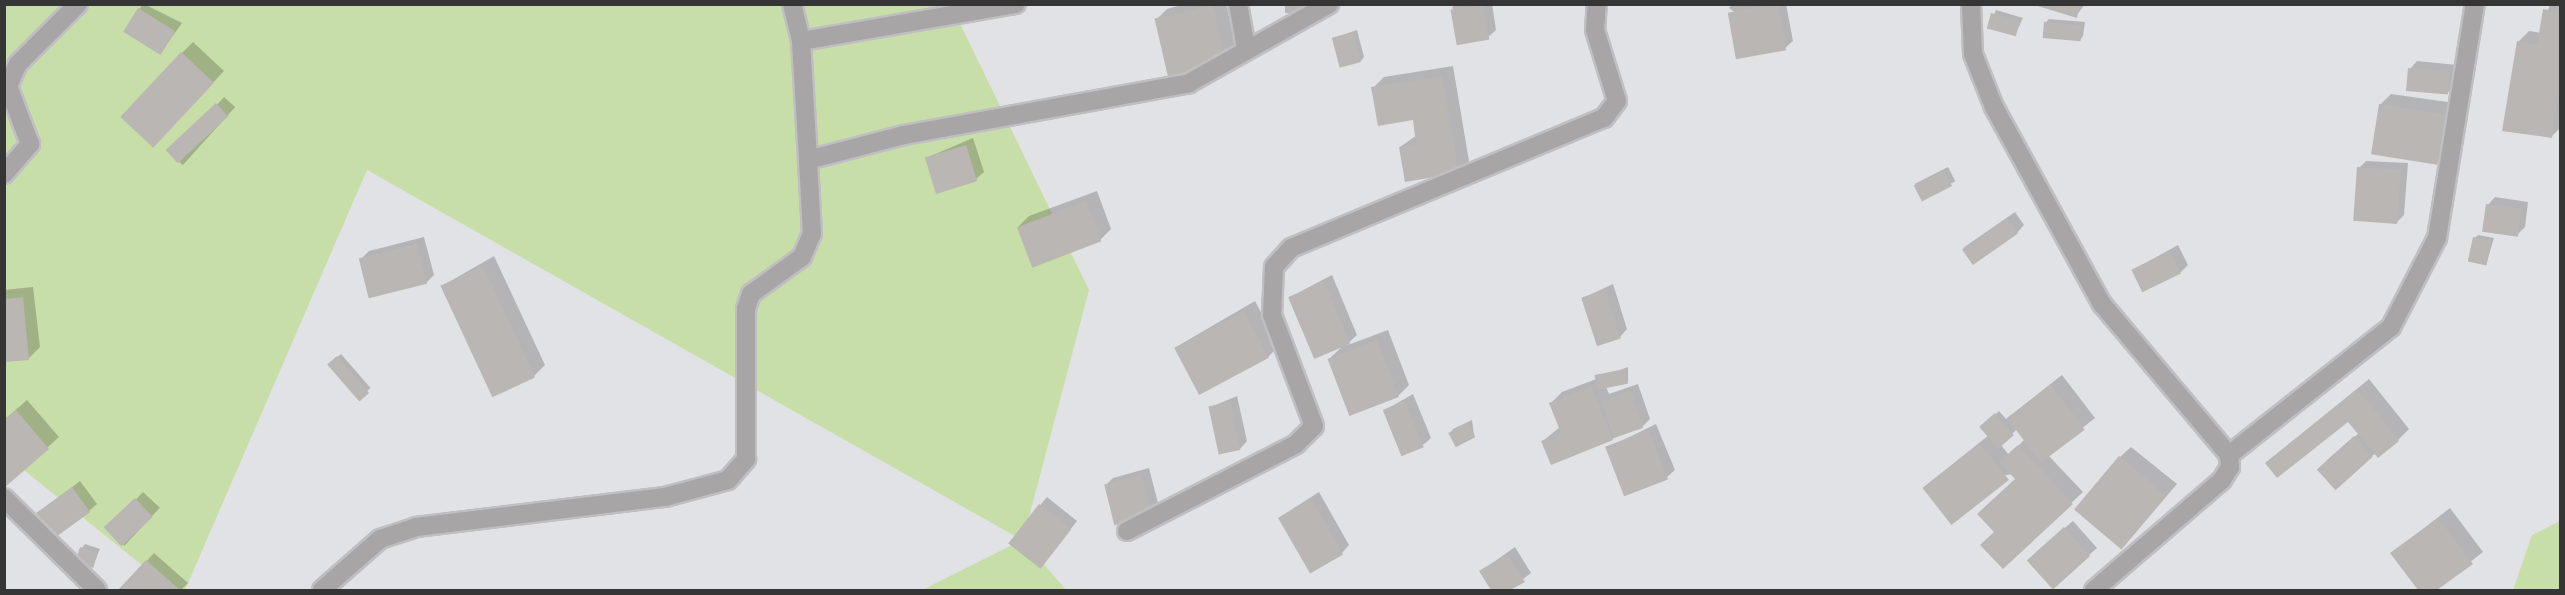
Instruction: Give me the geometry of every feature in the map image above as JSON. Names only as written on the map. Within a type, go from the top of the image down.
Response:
[{"type":"street","points":[[4,174],[30,144],[8,86],[18,64],[78,4]]},
{"type":"street","points":[[322,591],[380,539],[416,527],[665,497],[728,480],[746,459],[746,309],[751,294],[802,257],[812,234],[801,41],[792,4]]},
{"type":"street","points":[[801,41],[1016,4]]},
{"type":"street","points":[[1238,4],[1246,48]]},
{"type":"street","points":[[808,160],[914,133],[1159,92],[1190,83],[1246,48],[1329,4]]},
{"type":"street","points":[[1127,531],[1296,444],[1314,426],[1272,315],[1274,267],[1291,248],[1604,118],[1617,101],[1595,30],[1597,4]]},
{"type":"street","points":[[1971,4],[1973,54],[1994,107],[2102,304],[2229,455],[2230,467],[2222,480],[2098,589]]},
{"type":"street","points":[[2229,455],[2391,327],[2437,238],[2475,4]]},
{"type":"street","points":[[4,498],[97,591]]},
{"type":"green space","points":[[4,5],[951,5],[1089,290],[1023,540],[1066,590],[922,590],[1022,540],[367,170],[185,590],[173,590],[5,455]]},
{"type":"green space","points":[[2560,521],[2560,590],[2513,590],[2532,535]]},
{"type":"building","points":[[1285,4],[1332,4],[1331,15],[1285,13]]},
{"type":"building","points":[[1483,4],[1489,39],[1457,45],[1451,10]]},
{"type":"building","points":[[1778,4],[1786,50],[1736,59],[1728,13]]},
{"type":"building","points":[[2031,4],[2080,4],[2077,18]]},
{"type":"building","points":[[1213,5],[1227,66],[1169,80],[1155,18]]},
{"type":"building","points":[[138,8],[175,31],[160,55],[123,32]]},
{"type":"building","points":[[2543,9],[2560,12],[2560,85],[2552,138],[2502,131],[2517,41],[2537,45]]},
{"type":"building","points":[[1991,13],[2020,21],[2016,36],[1987,28]]},
{"type":"building","points":[[2044,22],[2082,25],[2080,41],[2043,38]]},
{"type":"building","points":[[1353,32],[1361,62],[1340,68],[1332,38]]},
{"type":"building","points":[[181,52],[214,83],[153,148],[120,117]]},
{"type":"building","points":[[2408,68],[2450,72],[2448,95],[2406,91]]},
{"type":"building","points":[[1442,76],[1459,173],[1405,182],[1399,147],[1416,144],[1413,120],[1378,126],[1371,87]]},
{"type":"building","points":[[216,103],[228,116],[178,163],[166,150]]},
{"type":"building","points":[[2379,104],[2445,114],[2437,165],[2371,154]]},
{"type":"building","points":[[966,145],[977,181],[936,194],[925,158]]},
{"type":"building","points":[[2357,167],[2401,170],[2397,224],[2353,221]]},
{"type":"building","points":[[1944,170],[1952,186],[1922,201],[1914,185]]},
{"type":"building","points":[[1086,201],[1101,241],[1032,268],[1017,228]]},
{"type":"building","points":[[2486,204],[2522,209],[2518,237],[2482,232]]},
{"type":"building","points":[[2007,218],[2018,234],[1973,265],[1962,250]]},
{"type":"building","points":[[2473,237],[2492,241],[2486,265],[2468,261]]},
{"type":"building","points":[[417,244],[427,284],[369,298],[359,259]]},
{"type":"building","points":[[2170,251],[2181,273],[2142,292],[2131,270]]},
{"type":"building","points":[[483,266],[535,377],[492,397],[440,286]]},
{"type":"building","points":[[1324,282],[1350,344],[1314,359],[1288,297]]},
{"type":"building","points":[[1605,290],[1621,339],[1597,346],[1581,298]]},
{"type":"building","points":[[23,297],[29,360],[4,362],[4,299]]},
{"type":"building","points":[[1244,311],[1269,358],[1199,395],[1174,348]]},
{"type":"building","points":[[1377,340],[1399,397],[1349,416],[1328,359]]},
{"type":"building","points":[[337,356],[369,393],[359,402],[327,365]]},
{"type":"building","points":[[1625,369],[1628,384],[1597,390],[1595,375]]},
{"type":"building","points":[[2051,385],[2085,430],[2041,463],[2007,418]]},
{"type":"building","points":[[1591,386],[1613,440],[1551,465],[1541,441],[1561,433],[1549,403]]},
{"type":"building","points":[[2357,389],[2399,441],[2378,458],[2348,422],[2277,478],[2265,463]]},
{"type":"building","points":[[1631,391],[1643,428],[1614,438],[1602,401]]},
{"type":"building","points":[[1405,401],[1424,447],[1401,456],[1383,410]]},
{"type":"building","points":[[1230,402],[1240,450],[1219,455],[1208,407]]},
{"type":"building","points":[[16,410],[49,449],[4,488],[4,420]]},
{"type":"building","points":[[1995,413],[2014,435],[1998,449],[1979,427]]},
{"type":"building","points":[[1468,423],[1475,437],[1456,447],[1448,433]]},
{"type":"building","points":[[1649,430],[1668,479],[1624,496],[1605,447]]},
{"type":"building","points":[[2354,436],[2373,457],[2336,490],[2317,469]]},
{"type":"building","points":[[1980,443],[2009,480],[1951,525],[1922,488]]},
{"type":"building","points":[[2018,445],[2073,504],[2003,569],[1980,545],[1994,532],[1977,514],[2015,479],[1999,462]]},
{"type":"building","points":[[2119,456],[2166,496],[2121,549],[2074,510]]},
{"type":"building","points":[[1142,475],[1152,516],[1114,525],[1104,484]]},
{"type":"building","points":[[72,487],[90,512],[55,538],[36,513]]},
{"type":"building","points":[[135,498],[153,517],[121,546],[104,527]]},
{"type":"building","points":[[1311,499],[1343,554],[1310,573],[1278,518]]},
{"type":"building","points":[[1039,504],[1071,529],[1041,569],[1008,543]]},
{"type":"building","points":[[2438,518],[2473,564],[2437,590],[2418,590],[2390,553]]},
{"type":"building","points":[[2064,527],[2090,556],[2053,589],[2027,560]]},
{"type":"building","points":[[80,547],[98,553],[93,568],[75,562]]},
{"type":"building","points":[[1507,554],[1525,582],[1510,590],[1491,590],[1479,571]]},
{"type":"building","points":[[146,560],[180,590],[118,590]]}]
